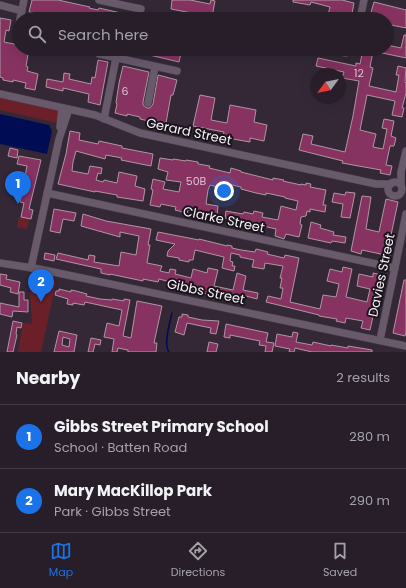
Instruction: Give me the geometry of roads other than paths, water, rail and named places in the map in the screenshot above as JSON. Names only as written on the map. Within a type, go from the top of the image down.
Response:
[{"type":"street","points":[[0,6],[22,11],[24,0]]},
{"type":"street","points":[[99,0],[125,3],[141,10]]},
{"type":"street","points":[[361,12],[364,0]]},
{"type":"street","points":[[107,56],[177,71]]},
{"type":"street","points":[[104,119],[116,58]]},
{"type":"street","points":[[148,103],[154,66]]},
{"type":"street","name":"Gerard Street","points":[[0,94],[95,115],[140,133],[400,189]]},
{"type":"street","points":[[31,268],[65,109]]},
{"type":"street","points":[[400,189],[401,172],[406,151]]},
{"type":"street","name":"Gerard Street","points":[[376,184],[393,195],[400,189]]},
{"type":"street","name":"Clarke Street","points":[[47,193],[395,268]]},
{"type":"street","name":"Davies Street","points":[[380,340],[406,214]]},
{"type":"street","name":"Gibbs Street","points":[[0,263],[31,268],[406,346]]},
{"type":"waterway","points":[[169,352],[167,349],[167,339],[172,313]]},
{"type":"place","name":"Gibbs Street Primary School","points":[[18,204]]},
{"type":"place","name":"Mary MacKillop Park","points":[[41,302]]}]
